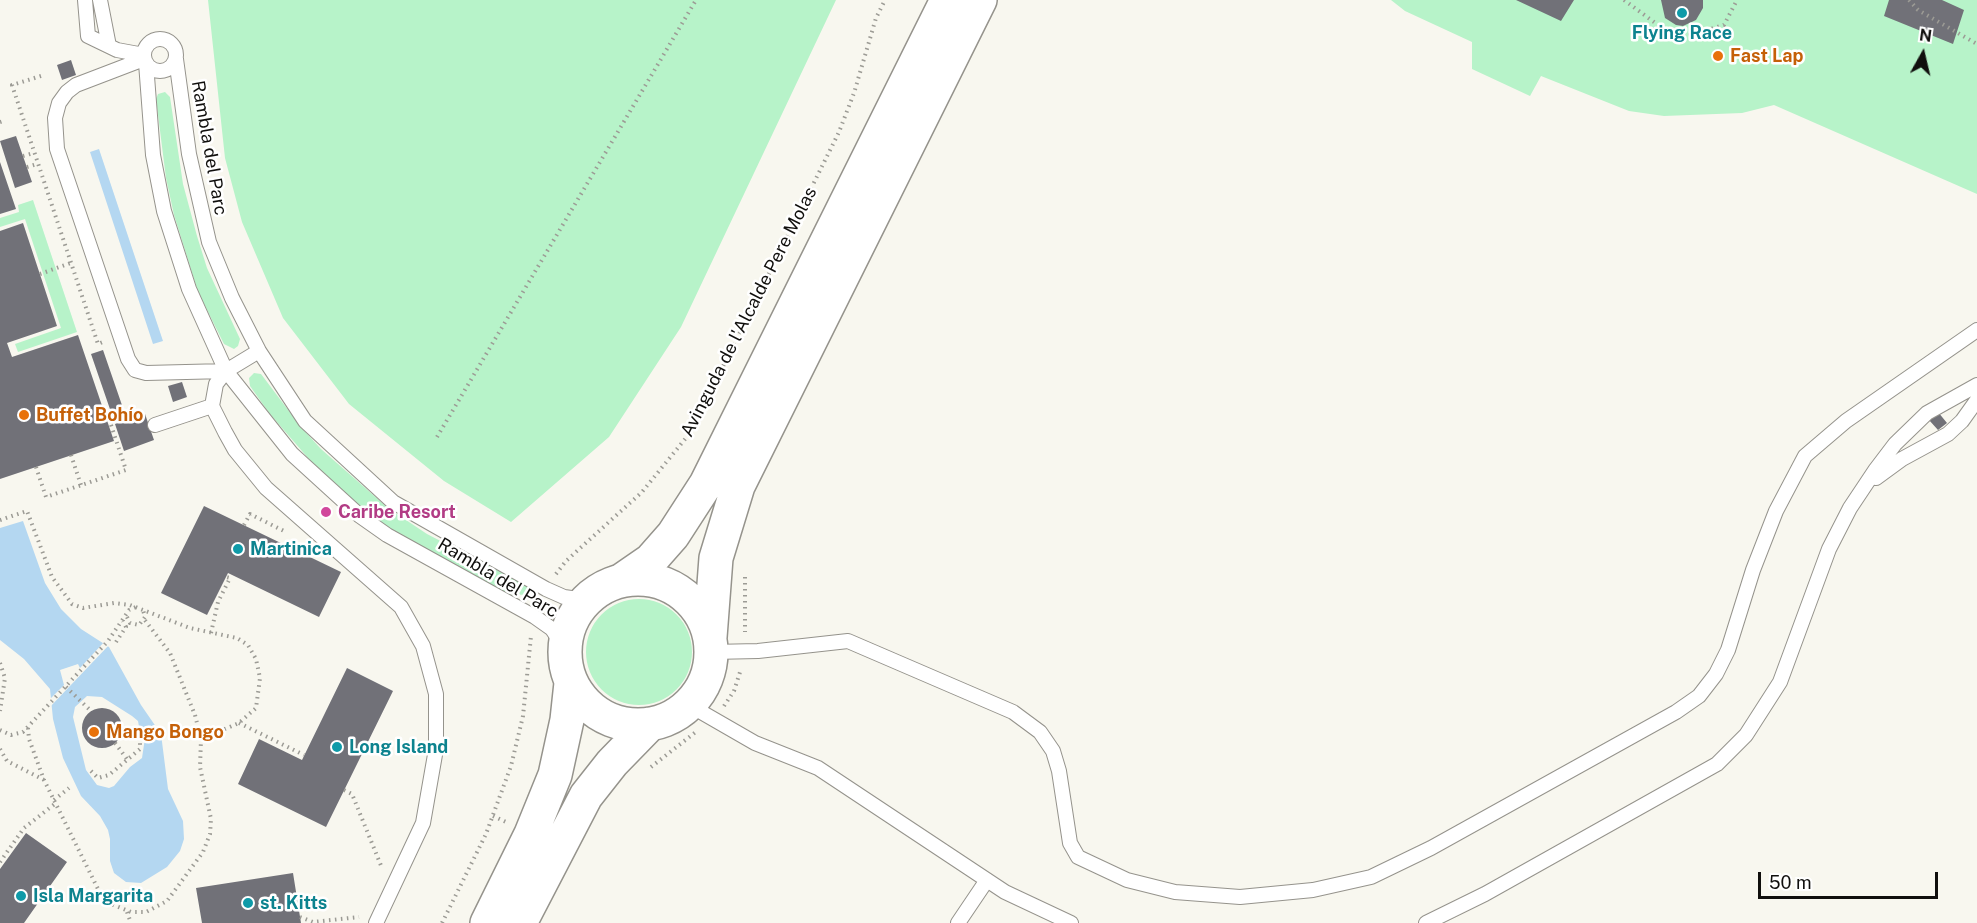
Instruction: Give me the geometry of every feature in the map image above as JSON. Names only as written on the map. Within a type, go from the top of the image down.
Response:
[{"type":"street","name":"Avinguda de l'Alcalde Pere Molas","points":[[622,580],[651,560],[674,535],[706,484],[947,0]]},
{"type":"street","points":[[711,645],[704,619],[693,603],[678,590],[661,582],[642,579],[622,580],[602,587],[586,600],[571,622],[564,646],[565,665],[571,683],[587,705],[598,714],[623,724],[650,724],[678,714],[702,712],[711,645],[716,558],[738,486],[980,0]]},
{"type":"street","points":[[487,923],[531,834],[555,775],[567,720],[571,683]]},
{"type":"street","points":[[520,923],[586,796],[612,762],[650,724]]},
{"type":"lane","points":[[85,0],[88,36],[145,59],[153,70],[162,71],[171,67],[176,59],[174,46],[161,39],[149,43],[145,59]]},
{"type":"lane","points":[[100,0],[108,46]]},
{"type":"lane","points":[[145,59],[76,86],[67,92],[59,103],[56,118],[57,149],[128,359],[135,370],[146,373],[226,371]]},
{"type":"lane","name":"Rambla del Parc","points":[[145,59],[153,155],[164,211],[189,289],[226,371],[292,454],[360,516],[387,535],[535,617],[552,629],[564,646]]},
{"type":"lane","name":"Rambla del Parc","points":[[176,59],[197,200],[209,242],[232,298],[259,351],[305,421],[393,502],[546,589],[564,597],[586,600]]},
{"type":"lane","points":[[711,645],[744,651],[848,641],[1013,712],[1041,732],[1053,751],[1059,771],[1070,843],[1078,857],[1127,880],[1175,892],[1240,897],[1313,890],[1371,877],[1431,848],[1676,712],[1699,696],[1716,674],[1728,650],[1753,570],[1776,511],[1805,456],[1846,421],[1977,330]]},
{"type":"lane","points":[[259,351],[226,371],[216,384],[212,406],[235,450],[266,488],[386,591],[400,607],[423,646],[435,694],[436,740],[433,779],[423,823],[379,919]]},
{"type":"lane","points":[[1426,923],[1485,894],[1718,764],[1746,735],[1780,682],[1829,549],[1884,457],[1918,421],[1949,399],[1977,385]]},
{"type":"lane","points":[[1860,495],[1885,469],[1948,434],[1962,421],[1977,400]]},
{"type":"lane","points":[[155,425],[212,406]]},
{"type":"lane","points":[[702,712],[755,743],[818,768],[1005,892],[1071,923]]},
{"type":"lane","points":[[958,923],[987,880]]},
{"type":"path","points":[[437,437],[696,0]]},
{"type":"path","name":"Avinguda de l'Alcalde Pere Molas","points":[[546,589],[566,561],[642,492],[690,433],[839,132],[854,93],[876,18],[885,0]]},
{"type":"path","points":[[1624,0],[1677,39],[1724,25],[1737,0]]},
{"type":"path","points":[[1909,0],[1918,10],[1977,44]]},
{"type":"path","points":[[23,156],[34,153]]},
{"type":"path","points":[[27,167],[38,164]]},
{"type":"path","points":[[40,274],[71,263]]},
{"type":"path","points":[[36,467],[46,497],[126,470],[110,422],[123,417]]},
{"type":"path","points":[[71,455],[81,485]]},
{"type":"path","points":[[0,520],[27,512],[52,577],[72,604],[83,608],[106,603],[126,604],[190,628],[243,641],[256,659],[260,678],[256,708],[239,723],[201,740]]},
{"type":"path","points":[[244,525],[250,514]]},
{"type":"path","points":[[650,768],[670,750],[702,712],[734,691],[744,651],[745,569]]},
{"type":"path","points":[[211,633],[218,602],[230,578],[226,577]]},
{"type":"path","points":[[116,642],[126,627],[126,604]]},
{"type":"path","points":[[0,730],[10,735],[19,735],[66,687],[134,607],[139,607],[144,611],[144,619],[170,653],[195,715],[201,740],[201,767],[211,826],[208,841],[189,874],[167,901],[146,912],[127,911],[111,904],[99,891],[44,780],[29,739],[29,726]]},
{"type":"path","points":[[442,923],[486,834],[511,766],[523,717],[530,639],[535,617]]},
{"type":"path","points":[[125,618],[135,625],[144,619]]},
{"type":"path","points":[[0,663],[5,678],[0,711]]},
{"type":"path","points":[[66,687],[90,709]]},
{"type":"path","points":[[239,723],[304,755]]},
{"type":"path","points":[[91,771],[101,779],[140,748],[140,741]]},
{"type":"path","points":[[115,743],[127,759]]},
{"type":"path","points":[[0,749],[7,761],[44,780]]},
{"type":"path","points":[[0,862],[24,828],[69,788]]},
{"type":"path","points":[[344,790],[352,795],[392,892]]},
{"type":"path","points":[[127,911],[131,923]]},
{"type":"path","points":[[300,917],[313,922],[379,919]]},
{"type":"green space","points":[[208,0],[836,0],[681,327],[609,437],[511,522],[444,481],[349,404],[283,318],[242,222],[225,158]]},
{"type":"green space","points":[[1391,0],[1977,0],[1977,194],[1774,105],[1742,113],[1664,116],[1629,111],[1541,76],[1530,96],[1472,69],[1472,42],[1405,11]]},
{"type":"green space","points":[[165,92],[170,97],[183,184],[197,236],[207,268],[240,339],[238,346],[234,349],[224,344],[198,292],[174,215],[166,178],[156,99],[158,94]]},
{"type":"green space","points":[[33,200],[77,332],[18,352],[15,344],[61,328],[25,219],[0,227],[0,218],[19,212],[18,205]]},
{"type":"green space","points":[[254,373],[261,374],[301,427],[321,449],[388,508],[427,534],[522,583],[528,588],[526,595],[508,594],[402,537],[367,512],[315,466],[269,413],[250,386],[249,378]]},
{"type":"green space","points":[[639,599],[659,603],[676,615],[688,632],[692,652],[688,672],[676,689],[659,701],[639,705],[619,701],[602,689],[590,672],[586,652],[590,632],[602,615],[619,603]]},
{"type":"water","points":[[99,149],[163,341],[153,344],[90,152]]},
{"type":"water","points":[[23,521],[45,583],[61,609],[81,629],[109,647],[141,705],[161,734],[168,789],[183,821],[184,839],[180,851],[167,867],[141,883],[126,882],[114,873],[110,861],[108,830],[100,816],[81,796],[63,758],[53,719],[50,689],[24,659],[0,640],[0,528]],"holes":[[[87,696],[102,697],[138,721],[141,737],[145,738],[142,758],[130,767],[114,786],[109,788],[97,785],[86,770],[73,717],[75,707]]]},
{"type":"pier","points":[[105,641],[110,644],[49,708],[49,700],[64,685],[60,670],[78,664],[80,668]]},
{"type":"building","points":[[1516,0],[1574,0],[1561,21]]},
{"type":"building","name":"Flying Race","points":[[1661,0],[1703,0],[1703,8],[1696,20],[1683,26],[1676,25],[1665,18]]},
{"type":"building","points":[[1889,0],[1942,0],[1964,10],[1953,44],[1884,16]]},
{"type":"building","points":[[71,60],[76,75],[62,80],[57,65]]},
{"type":"building","points":[[16,136],[32,182],[15,188],[0,141]]},
{"type":"building","points":[[0,162],[16,209],[0,214]]},
{"type":"building","points":[[23,223],[57,326],[7,343],[12,357],[78,335],[114,441],[0,479],[0,231]]},
{"type":"building","points":[[103,350],[124,411],[112,415],[91,354]]},
{"type":"building","points":[[182,382],[187,397],[173,402],[168,386]]},
{"type":"building","points":[[1938,412],[1947,423],[1938,430],[1929,420]]},
{"type":"building","points":[[145,414],[154,440],[124,451],[115,424]]},
{"type":"building","name":"Martinica","points":[[204,506],[341,572],[319,617],[228,573],[207,615],[161,593]]},
{"type":"building","name":"Long Island","points":[[347,668],[393,691],[326,827],[238,784],[259,739],[302,760]]},
{"type":"building","points":[[102,708],[110,709],[116,714],[121,720],[121,736],[116,742],[110,747],[102,748],[94,747],[88,742],[83,736],[82,728],[83,720],[88,714],[94,709]]},
{"type":"building","name":"Isla Margarita","points":[[26,833],[67,862],[24,923],[0,923],[0,869]]},
{"type":"building","name":"st. Kitts","points":[[293,873],[301,923],[202,923],[196,888]]},
{"type":"place","name":"Flying Race","points":[[1682,13]]},
{"type":"place","name":"Fast Lap","points":[[1718,56]]},
{"type":"place","name":"Buffet Bohío","points":[[24,415]]},
{"type":"place","name":"Caribe Resort","points":[[326,512]]},
{"type":"place","name":"Martinica","points":[[238,549]]},
{"type":"place","name":"Mango Bongo","points":[[94,732]]},
{"type":"place","name":"Long Island","points":[[337,747]]},
{"type":"place","name":"Isla Margarita","points":[[21,896]]},
{"type":"place","name":"st. Kitts","points":[[248,903]]}]
